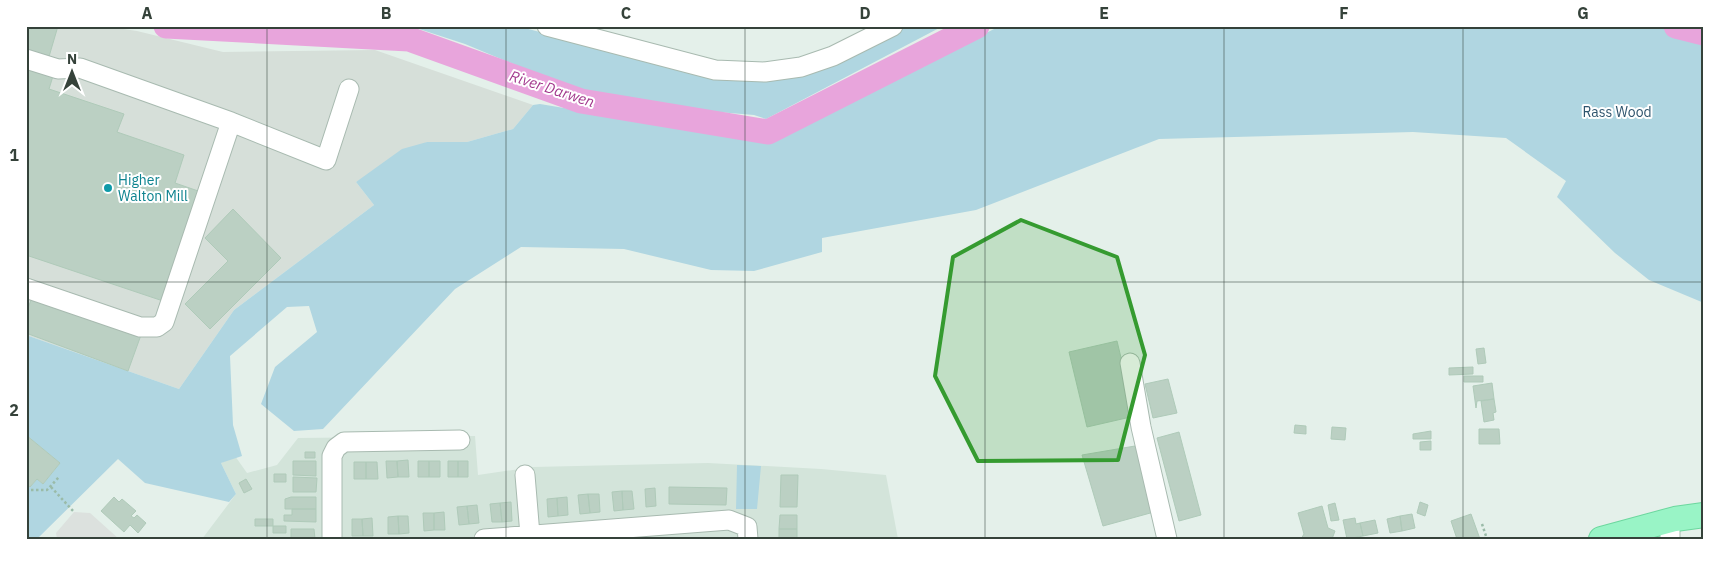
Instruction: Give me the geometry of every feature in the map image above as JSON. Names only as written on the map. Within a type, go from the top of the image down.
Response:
[{"type":"main road","points":[[1602,539],[1670,529],[1704,515]]},
{"type":"street","points":[[547,26],[715,70],[765,72],[801,67],[833,56],[892,26]]},
{"type":"street","points":[[26,60],[58,69],[80,68],[231,122],[326,160],[349,89]]},
{"type":"street","points":[[26,288],[140,327],[157,327],[164,322],[231,122]]},
{"type":"street","points":[[1130,363],[1141,426],[1167,539]]},
{"type":"street","points":[[332,539],[332,456],[336,448],[344,442],[460,440]]},
{"type":"street","points":[[518,537],[525,475]]},
{"type":"street","points":[[484,539],[729,520],[748,533]]},
{"type":"path","points":[[26,490],[37,491],[51,487],[59,477]]},
{"type":"path","points":[[51,487],[74,512]]},
{"type":"path","points":[[1482,524],[1487,539]]},
{"type":"highlighted area","points":[[1021,220],[1117,257],[1145,355],[1118,460],[978,461],[935,376],[953,257]]},
{"type":"shaded area","points":[[26,26],[104,26],[137,31],[223,52],[375,50],[533,105],[513,129],[467,142],[427,142],[356,182],[374,205],[234,310],[179,389],[26,335]]},
{"type":"shaded area","points":[[475,436],[478,475],[533,467],[708,463],[821,469],[886,475],[898,539],[665,539],[665,537],[641,539],[202,539],[236,494],[221,463],[235,456],[247,473],[277,465],[298,438]]},
{"type":"shaded area","points":[[74,512],[90,513],[119,539],[57,539],[56,533]]},
{"type":"green space","points":[[410,26],[517,26],[718,79],[780,80],[809,75],[907,26],[943,26],[766,119],[754,115],[682,109],[583,93],[465,44]]},
{"type":"green space","name":"Rass Wood","points":[[1000,26],[1659,26],[1704,38],[1704,303],[1649,280],[1615,253],[1557,197],[1566,181],[1506,138],[1413,132],[1159,139],[976,210],[822,238],[822,252],[754,271],[711,270],[624,249],[521,247],[455,289],[323,429],[294,431],[261,404],[275,367],[317,332],[309,306],[287,307],[230,356],[233,425],[242,456],[221,463],[236,494],[229,502],[145,483],[118,459],[37,539],[26,539],[26,484],[30,487],[37,479],[43,484],[60,463],[26,435],[26,335],[179,389],[234,310],[374,205],[356,182],[402,149],[427,142],[467,142],[513,129],[533,105],[540,104],[770,142]]},
{"type":"green space","points":[[737,465],[761,466],[757,509],[736,509]]},
{"type":"building","points":[[33,26],[58,26],[48,60],[26,52],[26,27],[32,29]]},
{"type":"building","name":"Higher Walton Mill","points":[[26,67],[53,76],[49,89],[124,114],[117,132],[184,155],[175,183],[204,193],[166,302],[26,255]]},
{"type":"building","points":[[233,209],[281,258],[210,329],[185,304],[228,261],[205,238]]},
{"type":"building","points":[[33,295],[141,335],[128,371],[26,333],[26,313]]},
{"type":"building","points":[[1117,341],[1135,416],[1087,427],[1069,352]]},
{"type":"building","points":[[1484,348],[1486,363],[1478,364],[1476,349]]},
{"type":"building","points":[[1473,367],[1473,374],[1449,375],[1449,368]]},
{"type":"building","points":[[1464,376],[1483,376],[1483,382],[1464,382]]},
{"type":"building","points":[[1168,379],[1177,413],[1153,418],[1145,384]]},
{"type":"building","points":[[1492,383],[1494,399],[1477,401],[1476,408],[1473,386]]},
{"type":"building","points":[[1494,399],[1496,412],[1493,413],[1494,420],[1484,422],[1481,401]]},
{"type":"building","points":[[1295,425],[1306,426],[1306,434],[1294,433]]},
{"type":"building","points":[[1332,427],[1346,428],[1345,440],[1331,439]]},
{"type":"building","points":[[1479,429],[1499,429],[1500,444],[1479,444]]},
{"type":"building","points":[[1431,431],[1431,439],[1413,439],[1413,434]]},
{"type":"building","points":[[1179,432],[1201,515],[1179,521],[1157,438]]},
{"type":"building","points":[[26,435],[60,463],[43,484],[37,479],[30,487],[26,484]]},
{"type":"building","points":[[1431,441],[1431,450],[1420,450],[1420,442]]},
{"type":"building","points":[[1135,446],[1154,512],[1103,526],[1082,455]]},
{"type":"building","points":[[305,452],[315,452],[315,458],[305,458]]},
{"type":"building","points":[[408,460],[409,477],[398,477],[397,461]]},
{"type":"building","points":[[293,461],[316,461],[316,476],[293,475]]},
{"type":"building","points":[[386,461],[397,461],[398,477],[387,478]]},
{"type":"building","points":[[418,461],[429,461],[429,477],[418,477]]},
{"type":"building","points":[[429,461],[440,461],[440,477],[429,477]]},
{"type":"building","points":[[448,461],[458,461],[458,477],[448,477]]},
{"type":"building","points":[[458,461],[468,461],[468,477],[458,477]]},
{"type":"building","points":[[354,462],[366,462],[366,479],[354,479]]},
{"type":"building","points":[[366,462],[377,462],[378,479],[366,479]]},
{"type":"building","points":[[274,474],[286,474],[286,482],[274,482]]},
{"type":"building","points":[[781,475],[798,475],[797,507],[780,507]]},
{"type":"building","points":[[293,477],[317,478],[316,492],[293,492]]},
{"type":"building","points":[[246,479],[252,489],[244,493],[239,483]]},
{"type":"building","points":[[669,487],[727,488],[726,505],[669,504]]},
{"type":"building","points":[[655,488],[656,506],[646,507],[645,489]]},
{"type":"building","points":[[622,491],[623,510],[614,511],[612,492]]},
{"type":"building","points":[[622,491],[632,491],[634,509],[623,510]]},
{"type":"building","points":[[588,494],[590,513],[580,514],[578,495]]},
{"type":"building","points":[[588,494],[599,494],[600,512],[590,513]]},
{"type":"building","points":[[114,497],[119,502],[122,499],[136,511],[131,516],[134,518],[137,515],[146,523],[138,533],[130,525],[124,532],[101,511]]},
{"type":"building","points":[[291,497],[316,497],[316,509],[285,509],[285,499]]},
{"type":"building","points":[[567,497],[568,515],[558,516],[557,498]]},
{"type":"building","points":[[557,498],[558,516],[548,517],[547,499]]},
{"type":"building","points":[[511,502],[512,521],[502,522],[500,503]]},
{"type":"building","points":[[1420,502],[1428,505],[1425,516],[1417,513]]},
{"type":"building","points":[[500,503],[502,522],[492,522],[490,504]]},
{"type":"building","points":[[1335,503],[1339,520],[1331,521],[1328,505]]},
{"type":"building","points":[[477,505],[479,523],[469,524],[467,506]]},
{"type":"building","points":[[467,506],[469,524],[459,525],[457,507]]},
{"type":"building","points":[[1322,506],[1328,528],[1335,531],[1332,539],[1301,539],[1304,534],[1298,513]]},
{"type":"building","points":[[292,509],[316,509],[316,522],[284,521],[284,515],[292,515]]},
{"type":"building","points":[[444,512],[445,530],[434,530],[434,513]]},
{"type":"building","points":[[423,513],[434,513],[434,530],[424,531]]},
{"type":"building","points":[[1412,514],[1415,528],[1402,531],[1400,516]]},
{"type":"building","points":[[1471,514],[1480,539],[1457,539],[1451,521]]},
{"type":"building","points":[[780,515],[797,515],[797,529],[779,529]]},
{"type":"building","points":[[398,516],[408,516],[409,533],[399,534]]},
{"type":"building","points":[[398,516],[399,534],[388,534],[388,517]]},
{"type":"building","points":[[1400,516],[1402,531],[1390,533],[1387,519]]},
{"type":"building","points":[[372,518],[373,536],[363,536],[362,519]]},
{"type":"building","points":[[1355,518],[1356,524],[1360,523],[1363,536],[1347,539],[1343,520]]},
{"type":"building","points":[[255,519],[273,519],[273,526],[255,526]]},
{"type":"building","points":[[352,519],[362,519],[363,536],[352,536]]},
{"type":"building","points":[[1375,520],[1378,533],[1363,536],[1360,523]]},
{"type":"building","points":[[273,526],[286,526],[286,533],[273,533]]},
{"type":"building","points":[[291,529],[314,529],[315,539],[291,539]]},
{"type":"building","points":[[779,529],[797,529],[797,539],[779,539]]},
{"type":"waterway","name":"River Darwen","points":[[166,26],[409,39],[581,101],[768,132],[977,26]]},
{"type":"waterway","name":"River Darwen","points":[[1676,26],[1704,33]]},
{"type":"place","name":"Higher Walton Mill","points":[[108,188]]}]
